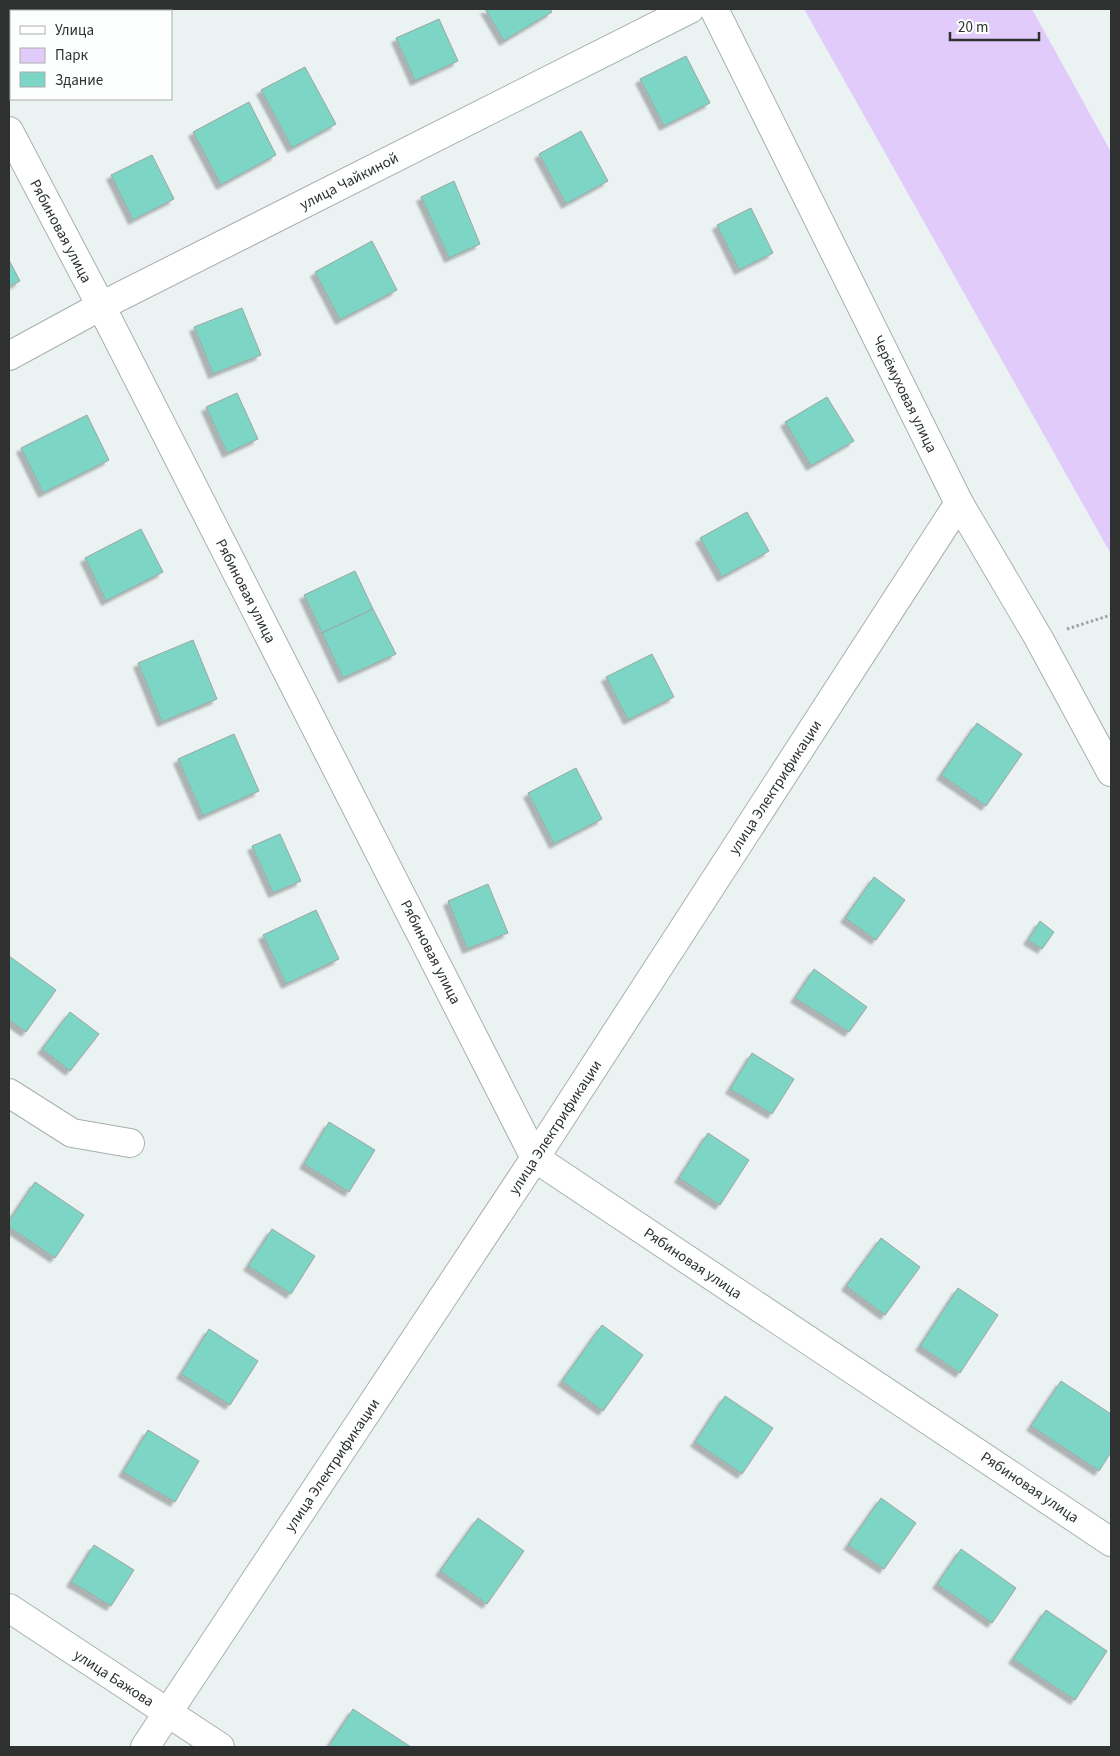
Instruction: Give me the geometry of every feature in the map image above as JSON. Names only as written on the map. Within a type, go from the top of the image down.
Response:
[{"type":"street","name":"улица Чайкиной","points":[[9,356],[101,306],[690,9]]},
{"type":"street","name":"Черёмуховая улица","points":[[714,9],[959,503],[1038,637],[1111,772]]},
{"type":"street","name":"Рябиновая улица","points":[[9,132],[101,306],[535,1158],[1111,1542]]},
{"type":"street","name":"улица Электрификации","points":[[145,1747],[535,1158],[959,503]]},
{"type":"street","points":[[9,1093],[72,1134],[130,1143]]},
{"type":"street","name":"улица Бажова","points":[[9,1608],[220,1747]]},
{"type":"path","points":[[1038,637],[1111,615]]},
{"type":"green space","points":[[804,9],[1032,9],[1111,152],[1111,554]]},
{"type":"building","points":[[485,9],[550,9],[552,12],[504,41]]},
{"type":"building","points":[[439,19],[458,61],[415,81],[396,38]]},
{"type":"building","points":[[686,56],[710,103],[664,126],[640,79]]},
{"type":"building","points":[[305,67],[336,124],[292,148],[261,90]]},
{"type":"building","points":[[249,102],[276,155],[221,185],[193,132]]},
{"type":"building","points":[[581,131],[608,181],[566,204],[539,154]]},
{"type":"building","points":[[152,155],[174,199],[133,220],[111,175]]},
{"type":"building","points":[[454,181],[480,244],[449,258],[421,197]]},
{"type":"building","points":[[751,208],[773,253],[739,270],[717,225]]},
{"type":"building","points":[[372,241],[397,290],[340,320],[315,272]]},
{"type":"building","points":[[9,260],[20,281],[9,287]]},
{"type":"building","points":[[242,308],[261,355],[213,374],[194,327]]},
{"type":"building","points":[[237,393],[258,439],[227,453],[206,407]]},
{"type":"building","points":[[827,397],[854,441],[811,466],[785,422]]},
{"type":"building","points":[[87,415],[109,460],[43,493],[21,448]]},
{"type":"building","points":[[747,512],[769,551],[722,577],[700,538]]},
{"type":"building","points":[[141,529],[163,572],[106,601],[85,558]]},
{"type":"building","points":[[355,571],[373,609],[322,633],[304,595]]},
{"type":"building","points":[[373,609],[396,654],[343,678],[322,633]]},
{"type":"building","points":[[193,640],[217,699],[162,722],[138,663]]},
{"type":"building","points":[[652,654],[674,697],[628,720],[606,677]]},
{"type":"building","points":[[977,723],[1022,754],[986,806],[941,775]]},
{"type":"building","points":[[234,734],[259,791],[203,816],[178,759]]},
{"type":"building","points":[[576,768],[602,819],[554,844],[528,793]]},
{"type":"building","points":[[280,834],[301,881],[273,893],[252,846]]},
{"type":"building","points":[[874,877],[905,900],[876,940],[845,918]]},
{"type":"building","points":[[488,884],[508,933],[467,949],[448,901]]},
{"type":"building","points":[[316,910],[339,959],[286,984],[263,935]]},
{"type":"building","points":[[1040,921],[1054,932],[1042,949],[1028,940]]},
{"type":"building","points":[[9,956],[56,990],[26,1032],[9,1020]]},
{"type":"building","points":[[814,969],[867,1007],[849,1032],[795,998]]},
{"type":"building","points":[[70,1012],[99,1034],[70,1071],[42,1049]]},
{"type":"building","points":[[752,1053],[794,1079],[772,1114],[730,1089]]},
{"type":"building","points":[[329,1122],[375,1150],[349,1192],[304,1164]]},
{"type":"building","points":[[708,1133],[749,1160],[720,1205],[679,1178]]},
{"type":"building","points":[[35,1182],[84,1215],[55,1258],[9,1227],[9,1221]]},
{"type":"building","points":[[272,1229],[315,1256],[291,1294],[248,1266]]},
{"type":"building","points":[[881,1238],[920,1267],[885,1315],[846,1286]]},
{"type":"building","points":[[958,1288],[998,1315],[960,1373],[920,1346]]},
{"type":"building","points":[[602,1325],[643,1355],[603,1411],[562,1381]]},
{"type":"building","points":[[209,1329],[258,1361],[230,1405],[181,1374]]},
{"type":"building","points":[[1061,1381],[1111,1414],[1111,1452],[1099,1471],[1031,1426]]},
{"type":"building","points":[[725,1396],[773,1428],[742,1474],[695,1442]]},
{"type":"building","points":[[148,1430],[199,1461],[175,1502],[123,1472]]},
{"type":"building","points":[[881,1498],[916,1523],[884,1569],[848,1545]]},
{"type":"building","points":[[478,1518],[524,1551],[487,1604],[440,1571]]},
{"type":"building","points":[[94,1545],[134,1570],[111,1606],[71,1582]]},
{"type":"building","points":[[961,1549],[1016,1588],[992,1623],[937,1584]]},
{"type":"building","points":[[1046,1610],[1107,1651],[1075,1700],[1013,1659]]},
{"type":"building","points":[[353,1709],[411,1747],[328,1747]]}]
